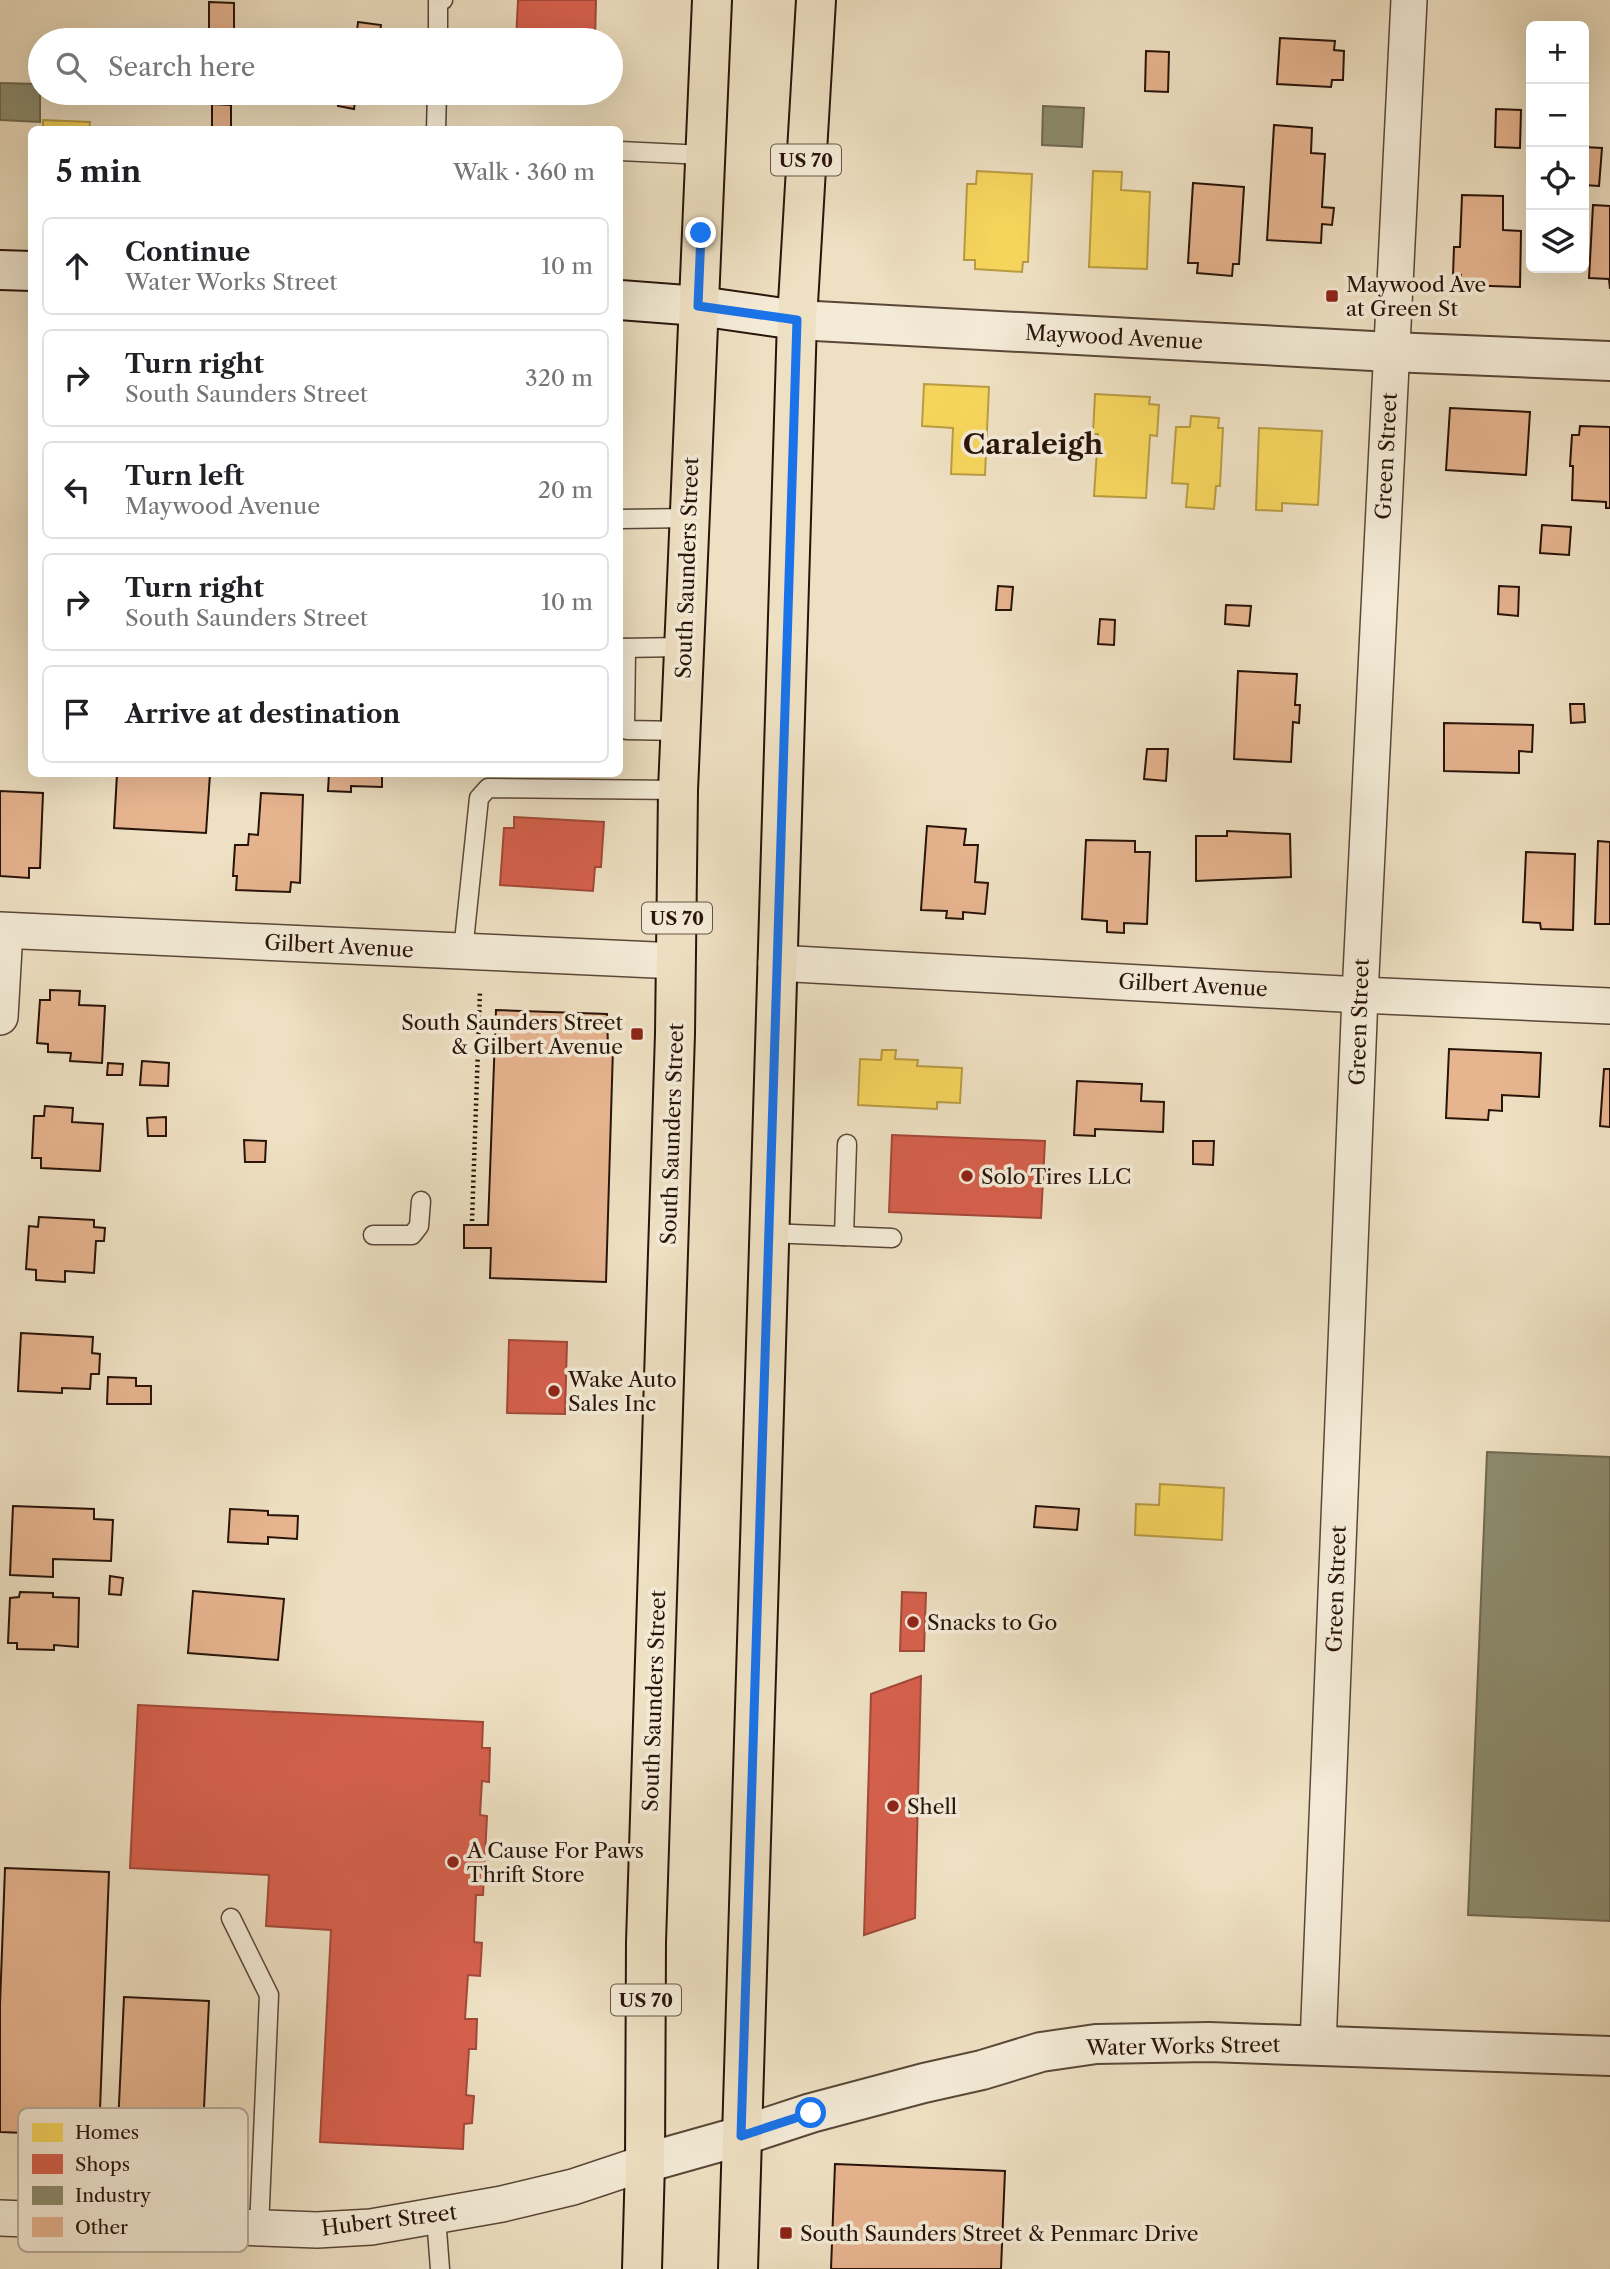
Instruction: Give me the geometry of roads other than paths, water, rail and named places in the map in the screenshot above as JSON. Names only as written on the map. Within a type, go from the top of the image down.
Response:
[{"type":"main road","name":"South Saunders Street","points":[[642,2269],[646,1942],[677,961],[678,790],[712,0]]},
{"type":"main road","name":"US 70","points":[[738,2269],[797,320],[816,0]]},
{"type":"street","name":"Green Street","points":[[1318,2045],[1360,995],[1409,0]]},
{"type":"street","points":[[0,270],[28,271]]},
{"type":"street","name":"Maywood Avenue","points":[[623,300],[698,306],[797,320],[1610,361]]},
{"type":"street","points":[[0,1017],[3,930]]},
{"type":"street","name":"Gilbert Avenue","points":[[3,930],[677,961]]},
{"type":"street","name":"Gilbert Avenue","points":[[776,963],[1610,1006]]},
{"type":"street","name":"Water Works Street","points":[[645,2163],[811,2113],[982,2070],[1041,2052],[1096,2044],[1149,2042],[1318,2045],[1610,2056]]},
{"type":"street","name":"Hubert Street","points":[[248,2228],[317,2230],[371,2227],[436,2217],[573,2187],[645,2163]]},
{"type":"street","name":"Hubert Street","points":[[0,2218],[18,2219]]},
{"type":"lane","points":[[438,28],[438,2],[443,0]]},
{"type":"lane","points":[[436,126],[437,105]]},
{"type":"lane","points":[[623,151],[704,155]]},
{"type":"lane","points":[[623,519],[689,518]]},
{"type":"lane","points":[[680,731],[627,730],[623,648],[683,648]]},
{"type":"lane","points":[[463,951],[479,798],[488,788],[678,790]]},
{"type":"lane","points":[[844,1236],[847,1144]]},
{"type":"lane","points":[[373,1235],[412,1235],[419,1226],[421,1202]]},
{"type":"lane","points":[[768,1233],[892,1238]]},
{"type":"lane","points":[[231,1918],[269,1995],[260,2228]]},
{"type":"lane","points":[[436,2217],[440,2269]]},
{"type":"place","name":"Maywood Ave at Green St","points":[[1332,296]]},
{"type":"place","name":"South Saunders Street & Gilbert Avenue","points":[[637,1034]]},
{"type":"place","name":"Solo Tires LLC","points":[[967,1176]]},
{"type":"place","name":"Wake Auto Sales Inc","points":[[554,1391]]},
{"type":"place","name":"Snacks to Go","points":[[913,1622]]},
{"type":"place","name":"Shell","points":[[893,1806]]},
{"type":"place","name":"A Cause For Paws Thrift Store","points":[[453,1862]]},
{"type":"place","name":"South Saunders Street & Penmarc Drive","points":[[786,2233]]},
{"type":"district","name":"Caraleigh","points":[[1033,444]]}]
